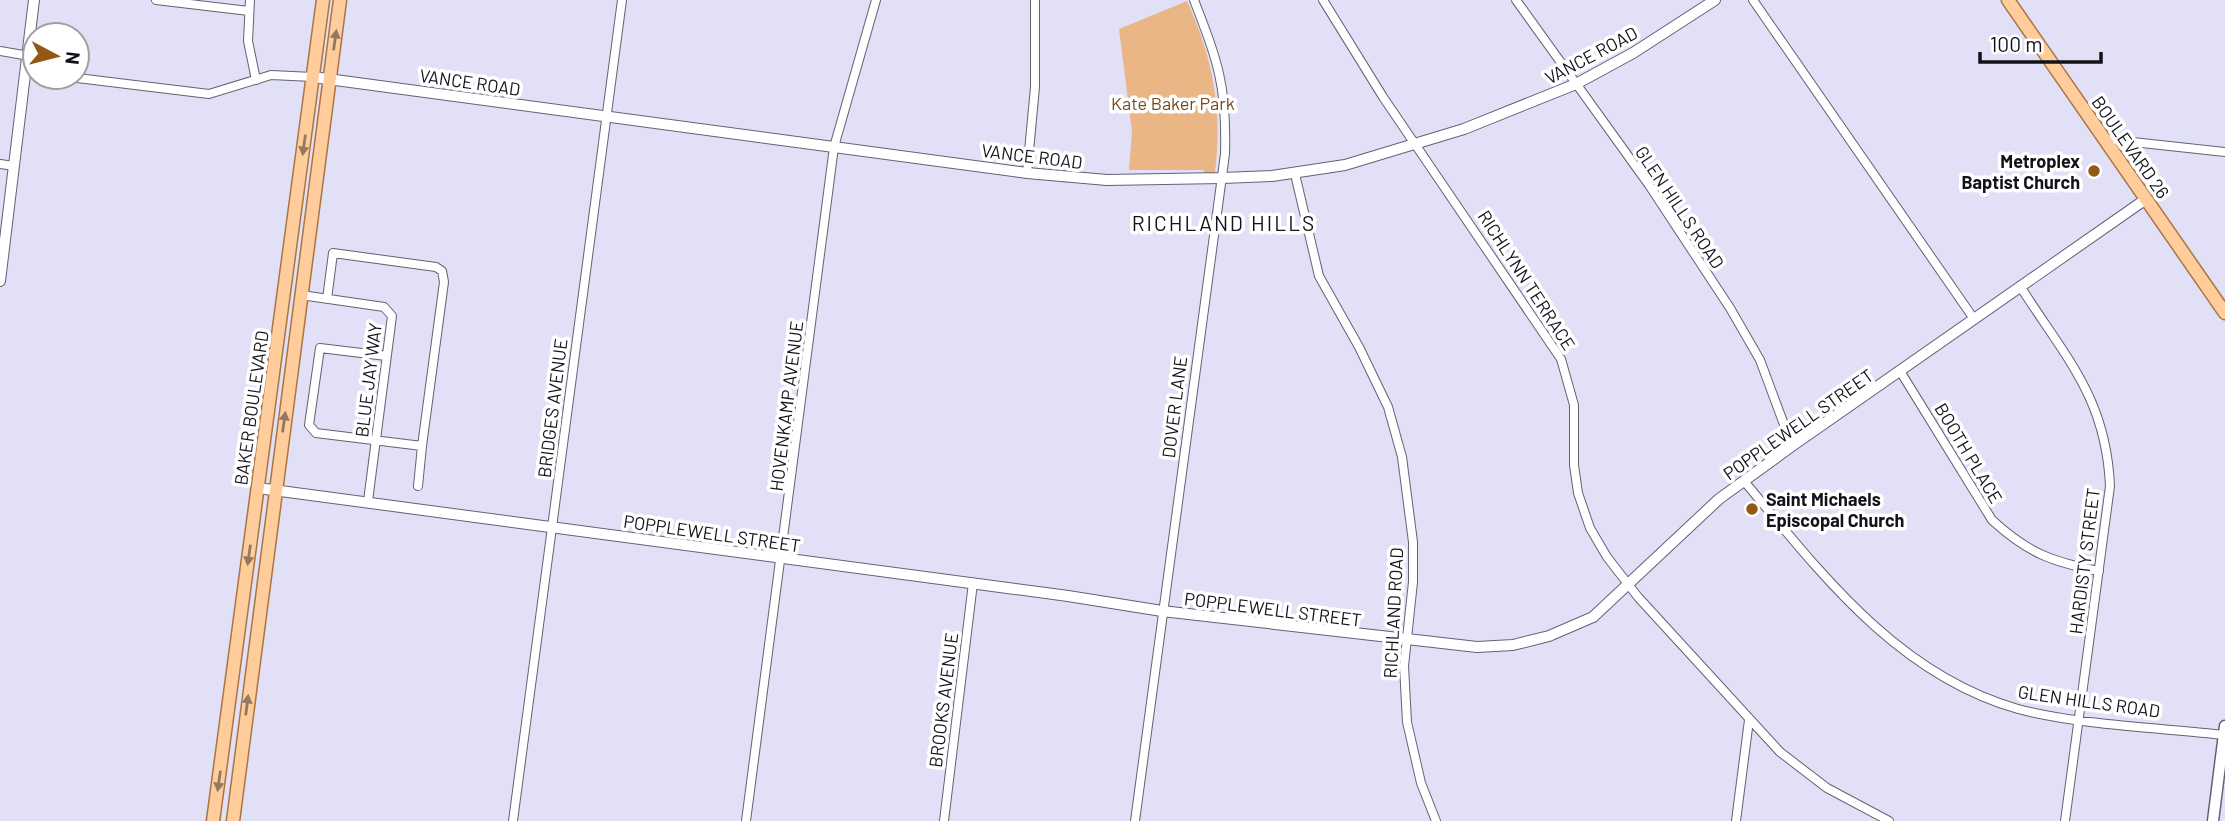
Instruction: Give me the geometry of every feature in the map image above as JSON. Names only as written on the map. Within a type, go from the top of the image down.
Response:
[{"type":"main road","name":"BAKER BOULEVARD","points":[[213,821],[323,0]]},
{"type":"main road","name":"BAKER BOULEVARD","points":[[233,821],[340,0]]},
{"type":"main road","name":"BOULEVARD 26","points":[[2008,0],[2225,313]]},
{"type":"main road","points":[[2213,821],[2224,730]]},
{"type":"street","points":[[33,21],[34,0]]},
{"type":"street","points":[[156,0],[249,11]]},
{"type":"street","points":[[250,0],[250,57],[256,80]]},
{"type":"street","name":"BRIDGES AVENUE","points":[[513,821],[622,0]]},
{"type":"street","name":"HOVENKAMP AVENUE","points":[[746,821],[834,147],[840,116],[864,50],[876,0]]},
{"type":"street","points":[[1027,173],[1035,87],[1035,0]]},
{"type":"street","name":"DOVER LANE","points":[[1135,821],[1222,178],[1226,99],[1217,60],[1194,0]]},
{"type":"street","name":"RICHLYNN TERRACE","points":[[1323,0],[1415,144],[1561,359],[1574,405],[1574,466],[1578,493],[1590,528],[1628,584],[1749,720],[1814,780],[1889,821]]},
{"type":"street","name":"GLEN HILLS ROAD","points":[[1516,0],[1649,185],[1730,308],[1760,360],[1792,446]]},
{"type":"street","name":"VANCE ROAD","points":[[313,77],[1027,173],[1107,180],[1295,174],[1345,165],[1499,116],[1576,84],[1633,53],[1715,0]]},
{"type":"street","points":[[1754,0],[1974,319]]},
{"type":"street","points":[[0,51],[21,54]]},
{"type":"street","points":[[91,80],[209,94],[279,74],[313,77]]},
{"type":"street","points":[[0,279],[26,91]]},
{"type":"street","points":[[2105,139],[2225,152]]},
{"type":"street","points":[[0,164],[14,166]]},
{"type":"street","name":"RICHLAND ROAD","points":[[1295,174],[1319,276],[1388,407],[1402,457],[1413,542],[1404,687],[1411,744],[1436,821]]},
{"type":"street","name":"POPPLEWELL STREET","points":[[258,488],[973,583],[1162,611],[1477,647],[1525,642],[1549,636],[1593,617],[1702,514],[1744,481],[2146,199]]},
{"type":"street","points":[[327,299],[333,253],[436,267],[442,271],[444,282],[418,486]]},
{"type":"street","name":"HARDISTY STREET","points":[[2020,286],[2090,395],[2104,437],[2110,486],[2065,821]]},
{"type":"street","name":"BLUE JAY WAY","points":[[301,295],[384,307],[392,316],[368,501]]},
{"type":"street","points":[[386,356],[320,348],[309,425],[316,433],[422,446]]},
{"type":"street","name":"BOOTH PLACE","points":[[1900,371],[1992,520],[2010,537],[2048,560],[2099,571]]},
{"type":"street","name":"GLEN HILLS ROAD","points":[[1744,481],[1855,610],[1904,651],[1972,690],[2005,705],[2079,719],[2224,730]]},
{"type":"street","name":"BROOKS AVENUE","points":[[943,821],[973,583]]},
{"type":"street","points":[[1736,821],[1749,720]]},
{"type":"green space","name":"Kate Baker Park","points":[[1187,1],[1203,43],[1214,85],[1218,128],[1215,173],[1206,175],[1203,170],[1129,170],[1132,132],[1119,29]]},
{"type":"place","name":"Metroplex Baptist Church","points":[[2094,171]]},
{"type":"place","name":"Saint Michaels Episcopal Church","points":[[1752,509]]},
{"type":"district","name":"RICHLAND HILLS","points":[[1224,222]]}]
